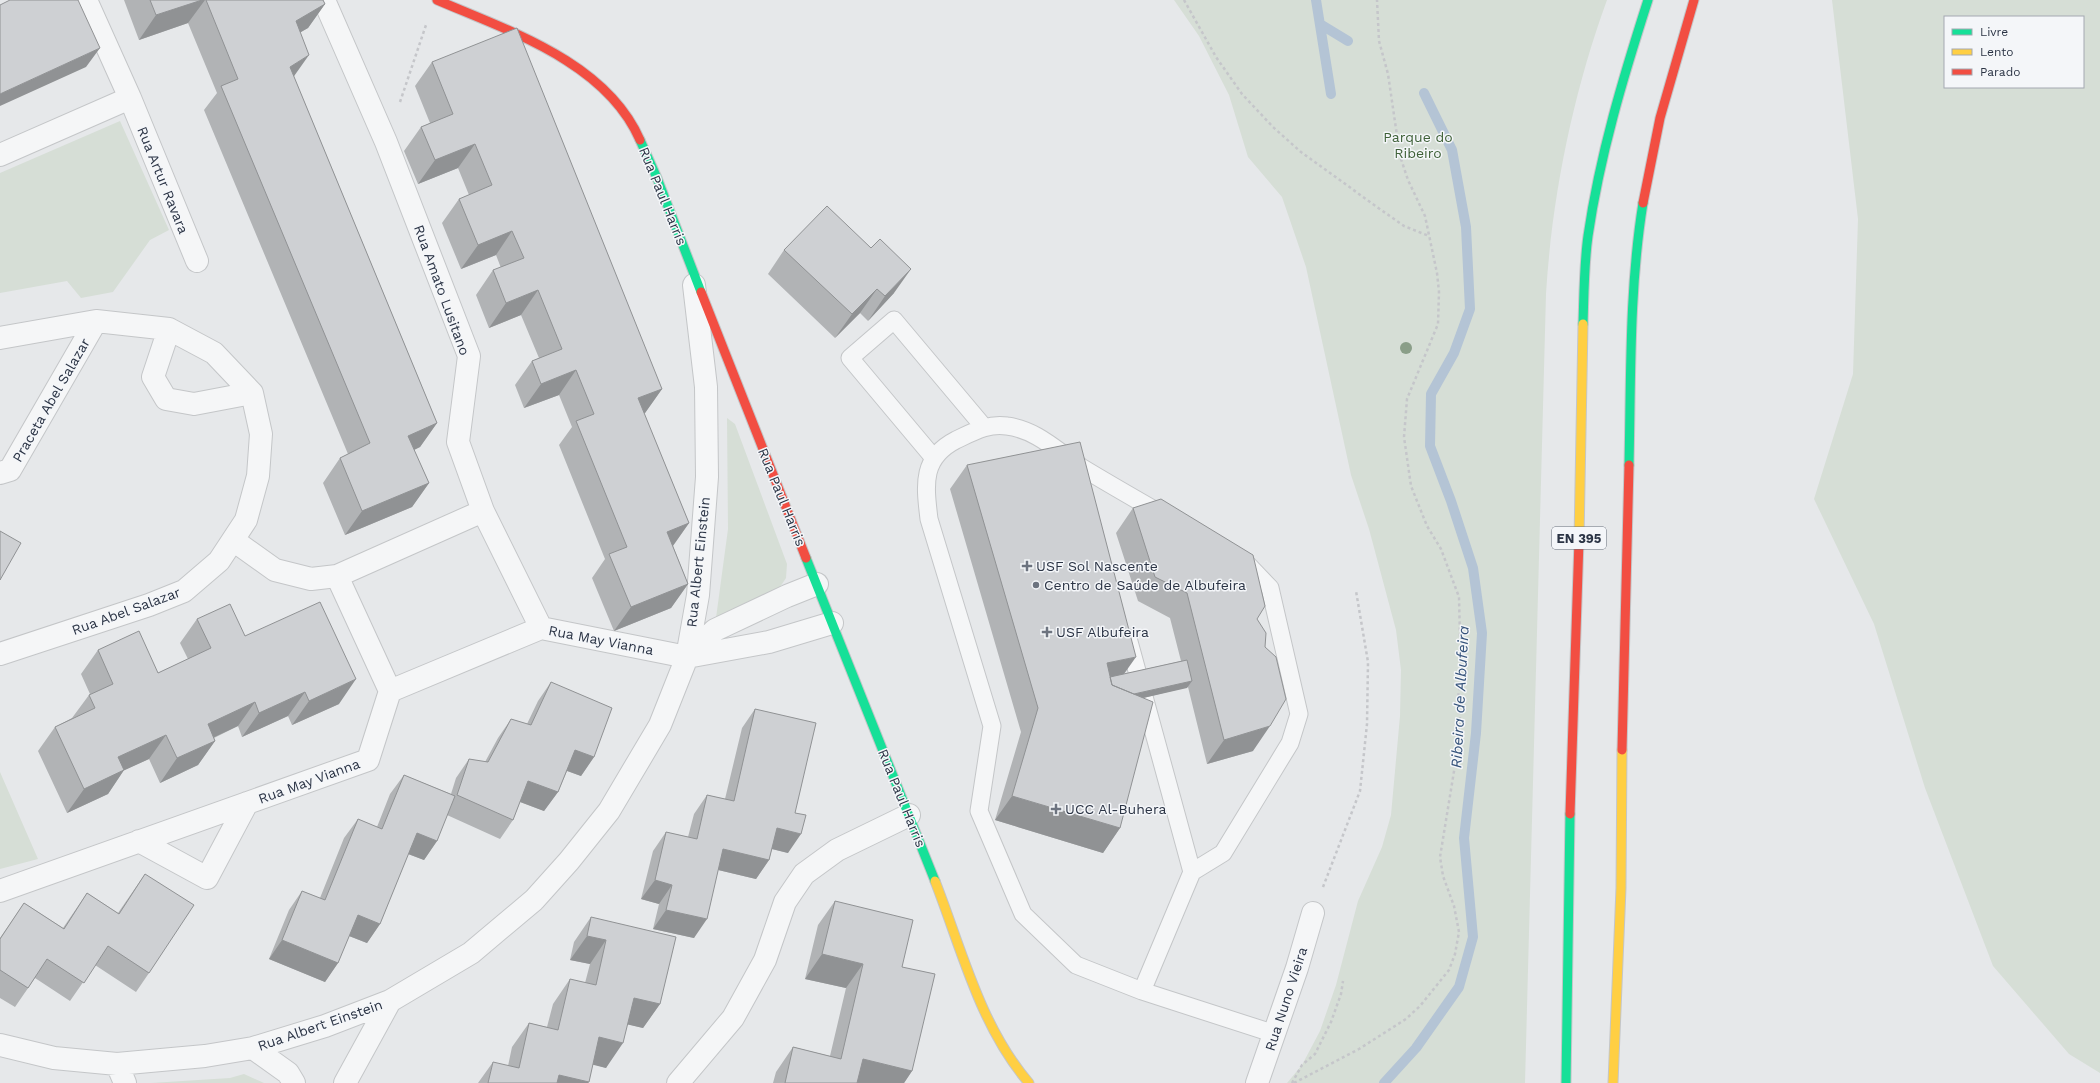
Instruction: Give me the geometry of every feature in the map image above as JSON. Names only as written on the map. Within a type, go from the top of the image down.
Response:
[{"type":"main road","name":"Rua Paul Harris","points":[[437,0],[519,35],[561,56],[590,78],[616,102],[638,135],[657,178],[693,273],[817,584],[988,1021],[1006,1054],[1029,1083]]},
{"type":"main road","name":"EN 395","points":[[1566,1083],[1570,794],[1580,516],[1583,323],[1588,237],[1599,176],[1616,101],[1648,0]]},
{"type":"main road","name":"EN 395","points":[[1613,1083],[1621,888],[1621,794],[1633,313],[1638,240],[1646,184],[1662,106],[1694,0]]},
{"type":"street","name":"Rua Artur Ravara","points":[[86,0],[130,98],[197,261]]},
{"type":"street","name":"Rua Amato Lusitano","points":[[324,0],[386,142],[469,356],[458,442],[483,511],[541,628]]},
{"type":"street","points":[[0,155],[130,98]]},
{"type":"street","name":"Rua Albert Einstein","points":[[0,1046],[121,1074],[205,1056],[253,1048],[326,1026],[390,1001],[471,953],[534,900],[569,861],[609,811],[660,725],[687,657],[698,595],[706,478],[706,386],[693,273]]},
{"type":"street","name":"Praceta Abel Salazar","points":[[0,473],[10,470],[96,321]]},
{"type":"street","name":"Praceta Abel Salazar","points":[[0,338],[96,321],[169,329],[214,353],[252,392]]},
{"type":"street","points":[[169,329],[153,377],[166,399],[194,404],[252,392],[260,434],[258,476],[246,520],[233,540],[275,570],[311,579],[337,576],[483,511]]},
{"type":"street","name":"Rua Abel Salazar","points":[[0,654],[149,605],[184,591],[219,561],[233,540]]},
{"type":"street","points":[[337,576],[390,691]]},
{"type":"street","points":[[687,657],[715,630],[787,596],[817,584]]},
{"type":"street","points":[[687,657],[769,642],[832,623]]},
{"type":"street","name":"Rua May Vianna","points":[[0,891],[368,760],[390,691],[541,628],[687,657]]},
{"type":"street","points":[[139,841],[207,878],[247,803]]},
{"type":"street","points":[[678,1083],[733,1018],[765,960],[785,902],[804,874],[836,850],[908,815]]},
{"type":"street","name":"Rua Nuno Vieira","points":[[1257,1083],[1297,968],[1313,914]]},
{"type":"street","points":[[345,1083],[390,1001]]},
{"type":"street","points":[[253,1048],[288,1073],[294,1083]]},
{"type":"lane","points":[[933,457],[850,358],[894,320],[983,426]]},
{"type":"lane","points":[[1181,526],[1080,466],[1041,437],[1008,426],[983,426],[952,442],[933,457],[925,488],[929,519],[992,726],[979,811],[1023,914],[1076,965],[1142,991],[1274,1034]]},
{"type":"lane","points":[[1080,466],[1087,489]]},
{"type":"lane","points":[[1142,991],[1192,872],[1223,853],[1290,742],[1298,714],[1270,588],[1248,565],[1228,553]]},
{"type":"lane","points":[[1122,620],[1192,872]]},
{"type":"path","points":[[1184,0],[1216,57],[1242,94],[1273,127],[1301,152],[1404,226],[1429,236]]},
{"type":"path","points":[[1293,1083],[1359,1049],[1406,1019],[1420,1006],[1449,970],[1455,954],[1459,932],[1454,906],[1443,876],[1440,857],[1456,759],[1460,717],[1458,698],[1461,678],[1459,597],[1441,549],[1427,526],[1411,486],[1404,437],[1406,399],[1438,324],[1438,286],[1425,216],[1408,180],[1400,156],[1388,74],[1379,41],[1377,0]]},
{"type":"path","points":[[386,142],[427,22]]},
{"type":"path","points":[[1313,914],[1360,791],[1367,724],[1368,662],[1356,591]]},
{"type":"path","points":[[1293,1083],[1302,1065],[1315,1054],[1332,1022],[1341,994],[1342,981]]},
{"type":"green space","name":"Parque do Ribeiro","points":[[1174,0],[1607,0],[1584,71],[1566,145],[1553,220],[1546,294],[1525,1083],[1287,1083],[1302,1065],[1320,1031],[1336,985],[1358,901],[1382,847],[1391,815],[1400,716],[1401,670],[1396,630],[1369,529],[1351,475],[1306,267],[1282,197],[1248,157],[1229,95],[1199,36]]},
{"type":"green space","points":[[1832,0],[2100,0],[2100,1073],[2069,1054],[1993,966],[1925,788],[1874,624],[1814,499],[1853,374],[1858,219]]},
{"type":"green space","points":[[120,121],[169,230],[150,240],[113,292],[81,298],[67,281],[0,293],[0,173]]},
{"type":"green space","points":[[727,418],[735,424],[787,564],[786,578],[778,590],[716,618],[728,529]]},
{"type":"green space","points":[[0,772],[38,859],[0,869]]},
{"type":"green space","points":[[244,1074],[264,1083],[151,1083],[230,1078]]},
{"type":"building","points":[[10,0],[78,0],[100,48],[0,94],[0,5]]},
{"type":"building","points":[[150,0],[202,0],[156,15]]},
{"type":"building","points":[[206,0],[323,0],[325,4],[296,21],[309,55],[290,67],[437,423],[408,436],[429,483],[362,511],[340,458],[370,443],[221,86],[238,79]]},
{"type":"building","points":[[517,28],[662,389],[638,398],[689,523],[667,532],[688,584],[631,607],[609,554],[627,547],[576,421],[594,414],[576,370],[541,384],[532,361],[562,349],[538,290],[506,303],[493,270],[524,258],[512,231],[478,245],[459,199],[492,185],[475,144],[435,160],[421,127],[453,114],[432,62]]},
{"type":"building","points":[[827,206],[871,248],[880,239],[911,269],[885,296],[877,289],[852,314],[784,250]]},
{"type":"building","name":"Centro de Saúde de Albufeira","points":[[1080,442],[1136,657],[1107,663],[1112,685],[1153,702],[1120,828],[1012,796],[1038,708],[967,465]]},
{"type":"building","points":[[1161,499],[1253,555],[1265,606],[1257,619],[1266,633],[1265,647],[1276,657],[1286,699],[1270,726],[1224,740],[1187,593],[1155,577],[1133,508]]},
{"type":"building","points":[[0,531],[21,543],[0,580]]},
{"type":"building","points":[[320,602],[356,679],[309,701],[305,692],[259,713],[255,702],[208,724],[215,741],[177,758],[166,735],[118,757],[124,770],[84,789],[55,727],[95,708],[89,695],[113,684],[98,650],[139,631],[158,673],[211,648],[197,619],[230,604],[245,636]]},
{"type":"building","points":[[1187,660],[1192,681],[1134,694],[1112,685],[1110,677]]},
{"type":"building","points":[[551,682],[612,708],[594,757],[575,750],[558,792],[528,781],[513,820],[457,795],[469,759],[488,762],[511,719],[531,725]]},
{"type":"building","points":[[755,709],[816,723],[795,813],[806,815],[801,834],[777,828],[769,860],[723,849],[707,919],[666,910],[672,885],[655,880],[666,832],[697,839],[707,795],[734,801]]},
{"type":"building","points":[[404,775],[455,796],[437,841],[417,833],[380,924],[358,915],[338,963],[282,940],[302,891],[325,900],[358,819],[382,829]]},
{"type":"building","points":[[145,874],[194,905],[149,973],[108,946],[84,983],[47,959],[28,988],[0,970],[0,939],[24,903],[64,929],[87,893],[119,914]]},
{"type":"building","points":[[835,901],[913,920],[902,967],[935,974],[912,1071],[863,1059],[857,1083],[785,1083],[793,1047],[841,1059],[863,964],[822,954]]},
{"type":"building","points":[[591,917],[676,937],[660,1004],[634,998],[623,1043],[599,1037],[589,1082],[559,1075],[557,1083],[488,1083],[493,1062],[519,1068],[529,1023],[558,1030],[570,979],[596,985],[606,940],[587,936]]},
{"type":"waterway","name":"Ribeira de Albufeira","points":[[1316,0],[1331,94]]},
{"type":"waterway","name":"Ribeira de Albufeira","points":[[1320,24],[1348,41]]},
{"type":"waterway","name":"Ribeira de Albufeira","points":[[1384,1083],[1416,1048],[1459,987],[1473,937],[1464,838],[1476,733],[1482,633],[1473,568],[1451,501],[1430,446],[1431,394],[1454,353],[1470,309],[1466,227],[1452,150],[1424,93]]},
{"type":"traffic: fast","points":[[1583,324],[1584,280],[1588,236],[1599,176],[1621,87],[1648,0]]},
{"type":"traffic: fast","points":[[640,140],[657,178],[701,292]]},
{"type":"traffic: fast","points":[[1629,465],[1633,301],[1638,235],[1643,203]]},
{"type":"traffic: fast","points":[[806,558],[935,881]]},
{"type":"traffic: fast","points":[[1566,1083],[1570,814]]},
{"type":"traffic: slow","points":[[1579,540],[1583,324]]},
{"type":"traffic: slow","points":[[1613,1083],[1621,888],[1622,750]]},
{"type":"traffic: slow","points":[[935,881],[985,1012],[997,1037],[1012,1061],[1029,1083]]},
{"type":"traffic: jam","points":[[437,0],[524,37],[553,52],[580,70],[604,90],[624,113],[640,140]]},
{"type":"traffic: jam","points":[[1643,203],[1660,118],[1694,0]]},
{"type":"traffic: jam","points":[[701,292],[806,558]]},
{"type":"traffic: jam","points":[[1622,750],[1629,465]]},
{"type":"traffic: jam","points":[[1570,814],[1579,540]]},
{"type":"place","name":"USF Sol Nascente","points":[[1027,566]]},
{"type":"place","name":"Centro de Saúde de Albufeira","points":[[1036,585]]},
{"type":"place","name":"USF Albufeira","points":[[1047,632]]},
{"type":"place","name":"UCC Al-Buhera","points":[[1056,809]]}]
